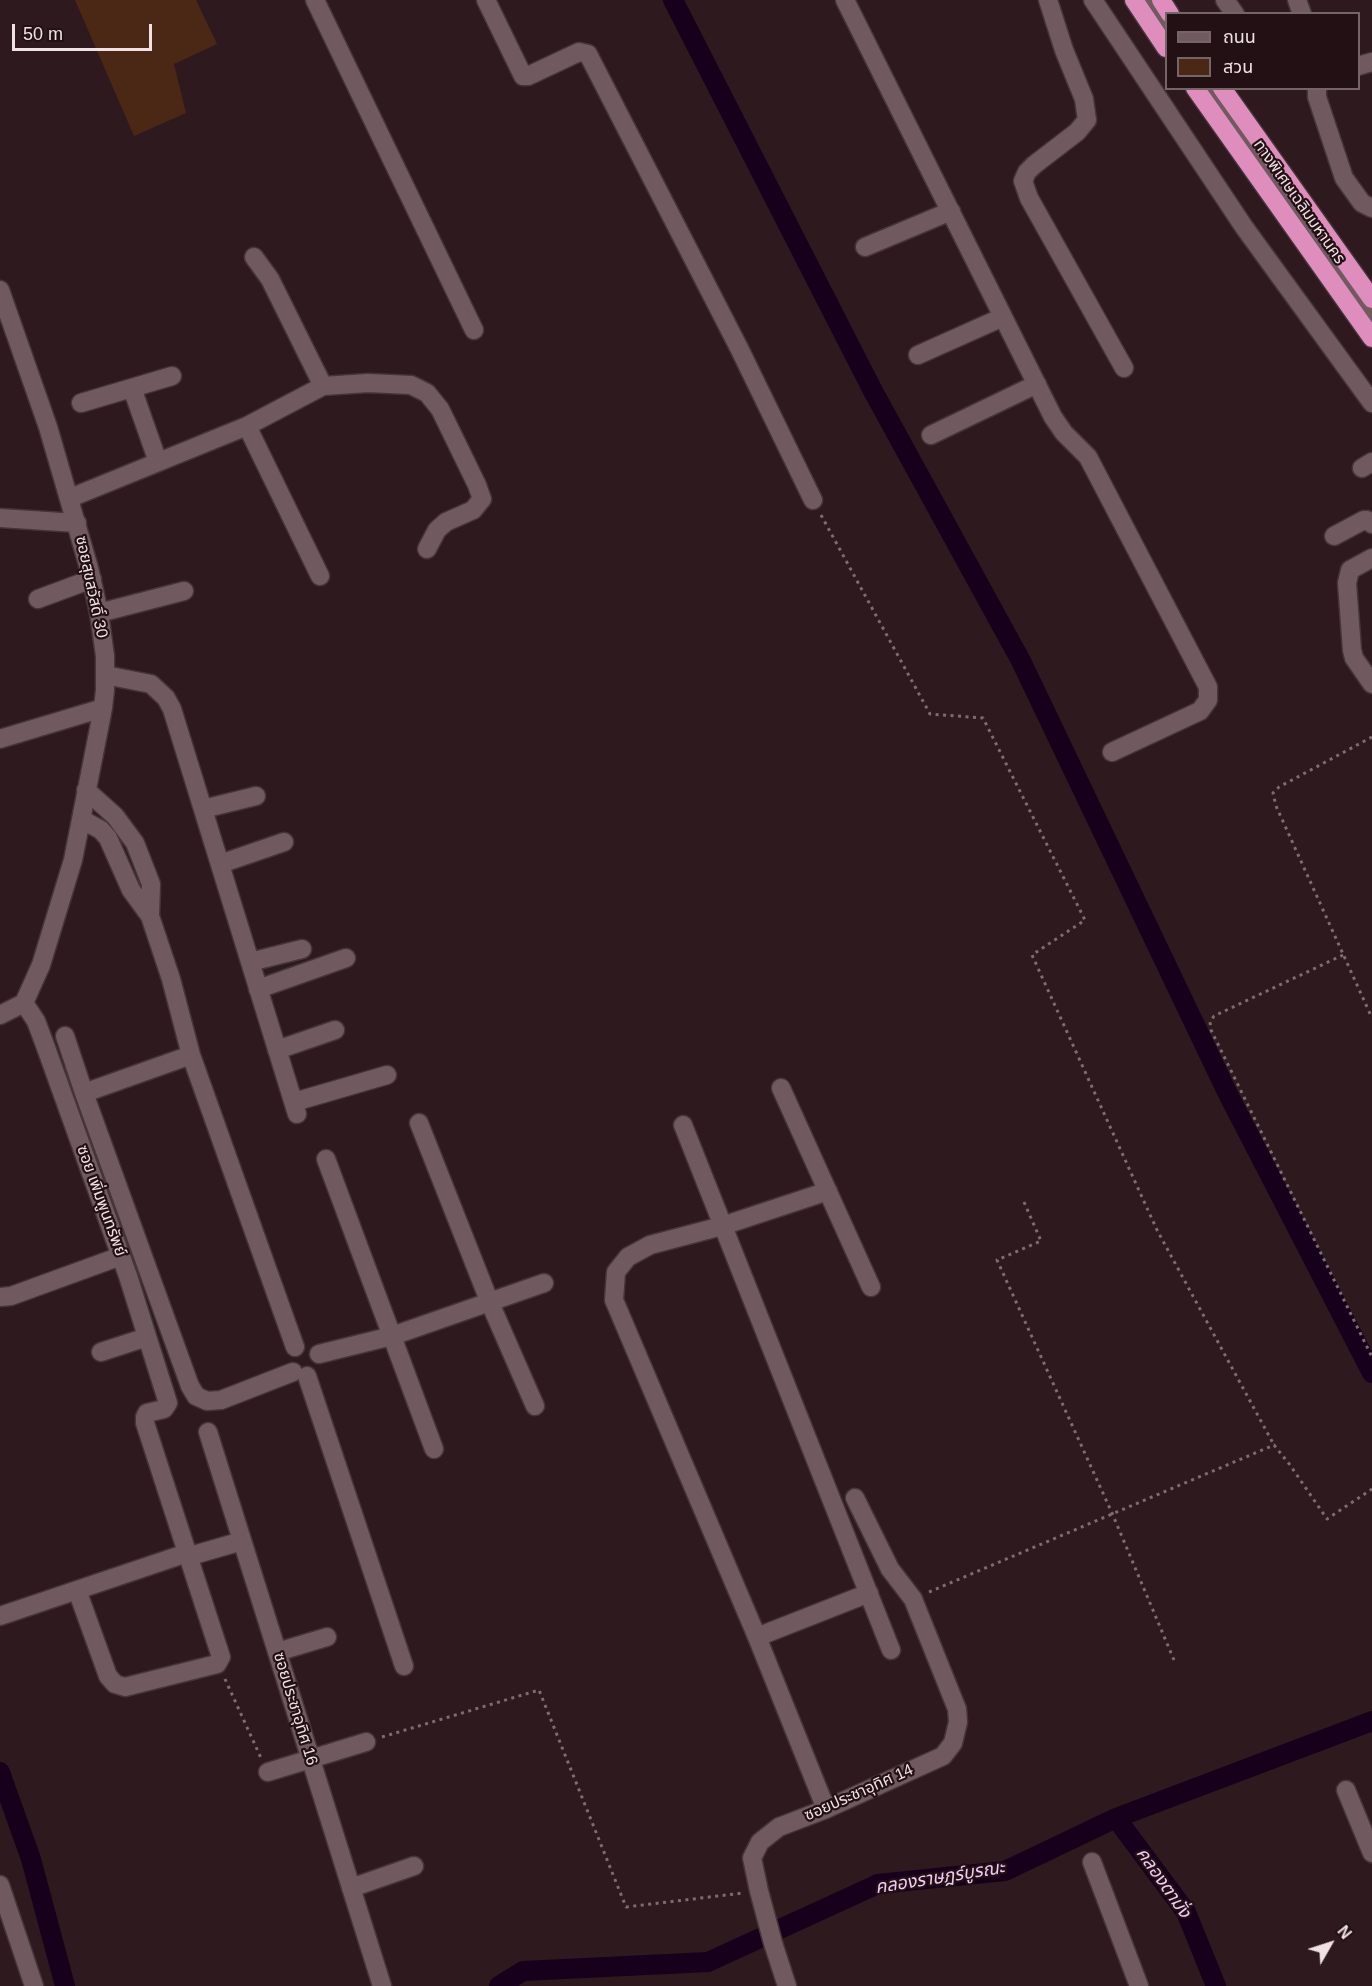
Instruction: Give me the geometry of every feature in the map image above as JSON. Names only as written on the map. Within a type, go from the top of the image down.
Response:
[{"type":"highway","points":[[1134,0],[1165,45]]},
{"type":"highway","name":"ทางพิเศษเฉลิมมหานคร","points":[[1196,90],[1372,338]]},
{"type":"highway","name":"ทางพิเศษเฉลิมมหานคร","points":[[1223,90],[1372,299]]},
{"type":"street","points":[[315,0],[474,330]]},
{"type":"street","points":[[486,0],[523,76],[528,76],[579,52],[588,54],[739,348],[813,500]]},
{"type":"street","points":[[845,0],[1037,384],[1059,425],[1088,457],[1208,687],[1208,700],[1200,711],[1112,752]]},
{"type":"street","points":[[1048,0],[1064,50],[1084,99],[1087,120],[1077,132],[1034,165],[1027,172],[1023,181],[1029,198],[1124,368]]},
{"type":"street","points":[[1093,0],[1244,227],[1372,403]]},
{"type":"street","points":[[1150,0],[1165,22]]},
{"type":"street","points":[[1212,90],[1372,317]]},
{"type":"street","points":[[1317,90],[1317,97],[1344,178],[1362,203],[1372,208]]},
{"type":"street","points":[[865,247],[951,211]]},
{"type":"street","points":[[254,257],[270,279],[323,386]]},
{"type":"street","name":"ซอยสุขสวัสดิ์ 30","points":[[0,290],[70,498],[92,579],[105,657],[103,708],[73,860],[41,965],[24,1003]]},
{"type":"street","points":[[918,355],[1004,317]]},
{"type":"street","points":[[81,403],[172,376]]},
{"type":"street","points":[[70,498],[247,426],[323,386],[368,383],[411,385],[427,393],[440,409],[482,499],[473,510],[446,522],[436,530],[427,549]]},
{"type":"street","points":[[931,435],[1037,384]]},
{"type":"street","points":[[132,388],[158,462]]},
{"type":"street","points":[[247,426],[320,576]]},
{"type":"street","points":[[0,518],[77,523]]},
{"type":"street","points":[[1334,536],[1364,520],[1372,524]]},
{"type":"street","points":[[1372,558],[1350,570],[1347,583],[1352,650],[1354,658],[1372,684]]},
{"type":"street","points":[[38,599],[92,579]]},
{"type":"street","points":[[99,613],[184,591]]},
{"type":"street","points":[[105,675],[151,684],[166,698],[172,709],[296,1108],[387,1075]]},
{"type":"street","points":[[0,739],[103,708]]},
{"type":"street","points":[[86,790],[115,816],[135,843],[151,884],[150,916]]},
{"type":"street","points":[[203,809],[256,796]]},
{"type":"street","points":[[81,819],[101,830],[108,838],[131,890],[150,916],[171,979],[191,1055],[295,1347]]},
{"type":"street","points":[[220,864],[284,842]]},
{"type":"street","points":[[250,962],[302,949]]},
{"type":"street","points":[[258,989],[346,958]]},
{"type":"street","points":[[0,1015],[24,1003]]},
{"type":"street","name":"ซอย เพิ่มพูนทรัพย์","points":[[24,1003],[36,1021],[121,1256],[168,1403],[164,1409],[147,1413],[145,1423],[192,1553]]},
{"type":"street","points":[[277,1050],[335,1030]]},
{"type":"street","points":[[65,1036],[190,1386],[196,1396],[207,1401],[221,1400],[300,1374],[314,1374],[318,1368],[320,1354],[309,1345],[295,1347],[290,1352],[289,1366],[300,1374],[404,1666]]},
{"type":"street","points":[[84,1093],[191,1055]]},
{"type":"street","points":[[781,1088],[871,1287]]},
{"type":"street","points":[[419,1123],[490,1303],[536,1406]]},
{"type":"street","points":[[683,1125],[891,1650]]},
{"type":"street","points":[[326,1159],[434,1449]]},
{"type":"street","points":[[826,1809],[757,1637],[614,1300],[616,1272],[628,1257],[650,1245],[722,1226],[828,1191]]},
{"type":"street","points":[[0,1298],[121,1256]]},
{"type":"street","points":[[320,1354],[392,1336],[544,1283]]},
{"type":"street","points":[[101,1352],[147,1337]]},
{"type":"street","name":"ซอยประชาอุทิศ 16","points":[[208,1432],[382,1986]]},
{"type":"street","name":"ซอยประชาอุทิศ 14","points":[[787,1986],[773,1943],[752,1858],[760,1842],[779,1827],[826,1809],[944,1756],[953,1743],[958,1722],[957,1709],[913,1599],[890,1569],[855,1498]]},
{"type":"street","points":[[0,1616],[192,1553],[242,1541]]},
{"type":"street","points":[[77,1590],[108,1676],[115,1684],[125,1687],[218,1664],[220,1657],[192,1553]]},
{"type":"street","points":[[757,1637],[869,1593]]},
{"type":"street","points":[[277,1652],[327,1636]]},
{"type":"street","points":[[268,1773],[366,1742]]},
{"type":"street","points":[[1346,1790],[1372,1853]]},
{"type":"street","points":[[1092,1862],[1138,1986]]},
{"type":"street","points":[[351,1888],[414,1866]]},
{"type":"street","points":[[0,1885],[34,1986]]},
{"type":"path","points":[[813,500],[930,714],[983,718],[1085,920],[1032,955],[1157,1230],[1274,1445],[1328,1519],[1372,1489]]},
{"type":"path","points":[[1372,737],[1273,793],[1276,806],[1372,1018]]},
{"type":"path","points":[[1343,955],[1214,1016],[1210,1022],[1211,1030],[1372,1357]]},
{"type":"path","points":[[1024,1202],[1041,1241],[997,1260],[1112,1513],[1174,1660]]},
{"type":"path","points":[[913,1599],[1274,1445]]},
{"type":"path","points":[[218,1664],[268,1773]]},
{"type":"path","points":[[366,1742],[538,1690],[626,1907],[759,1891]]},
{"type":"green space","points":[[75,0],[196,0],[217,44],[174,64],[186,113],[134,136]]},
{"type":"waterway","points":[[673,0],[873,391],[1021,661],[1228,1094],[1372,1373]]},
{"type":"waterway","name":"คลองราษฎร์บูรณะ","points":[[499,1986],[523,1971],[708,1962],[878,1884],[1005,1871],[1116,1818],[1372,1721]]},
{"type":"waterway","points":[[0,1772],[31,1859],[65,1986]]},
{"type":"waterway","name":"คลองตามั่ง","points":[[1116,1818],[1186,1912],[1216,1986]]}]
